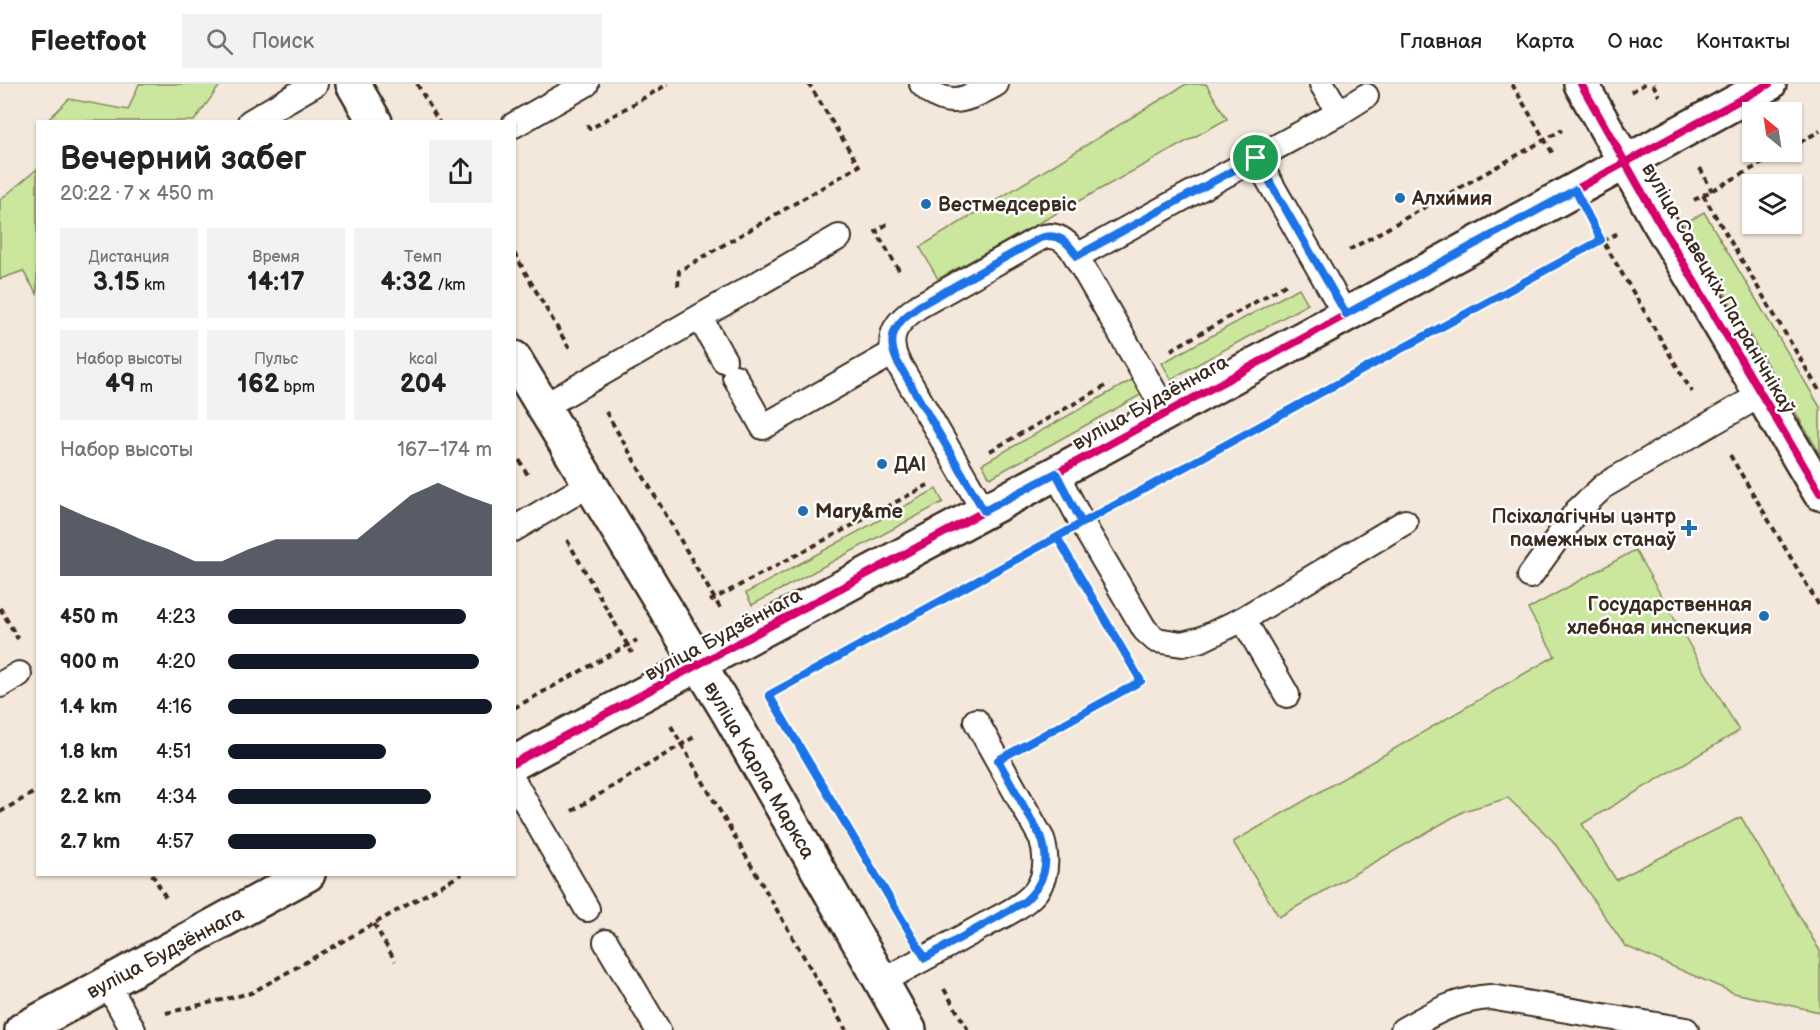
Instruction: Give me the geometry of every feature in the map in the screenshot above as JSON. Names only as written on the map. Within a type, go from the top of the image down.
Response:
[{"type":"street","points":[[353,84],[374,120]]},
{"type":"street","name":"вуліца Савецкіх Пагранічнікаў","points":[[1581,84],[1656,217],[1820,492]]},
{"type":"street","name":"вуліца Будзённага","points":[[516,762],[653,691],[1056,473],[1768,84]]},
{"type":"street","name":"вуліца Карла Маркса","points":[[516,361],[731,717],[909,1030]]},
{"type":"street","name":"вуліца Будзённага","points":[[22,1030],[304,876]]},
{"type":"lane","points":[[253,120],[315,84]]},
{"type":"lane","points":[[516,124],[586,84]]},
{"type":"lane","points":[[922,84],[937,97],[956,100],[967,98],[996,84]]},
{"type":"lane","points":[[1322,84],[1338,112]]},
{"type":"lane","points":[[1077,256],[1366,96]]},
{"type":"lane","points":[[1256,158],[1346,314]]},
{"type":"lane","points":[[984,511],[893,352],[892,335],[901,319],[919,306],[1048,235],[1062,239],[1077,256],[1166,412]]},
{"type":"lane","points":[[543,407],[839,237]]},
{"type":"lane","points":[[700,318],[764,427],[893,352]]},
{"type":"lane","points":[[1530,576],[1564,528],[1590,497],[1621,474],[1762,394]]},
{"type":"lane","points":[[1056,473],[1136,616],[1156,640],[1182,644],[1202,639],[1243,619],[1405,522]]},
{"type":"lane","points":[[516,528],[590,483]]},
{"type":"lane","points":[[1243,619],[1287,695]]},
{"type":"lane","points":[[882,981],[1024,902],[1043,880],[1046,859],[1042,839],[976,721]]},
{"type":"lane","points":[[516,786],[587,909]]},
{"type":"lane","points":[[606,942],[658,1030]]},
{"type":"lane","points":[[106,984],[131,1026]]},
{"type":"lane","points":[[1404,1030],[1450,1004],[1470,998],[1490,997],[1686,1030]]},
{"type":"path","points":[[417,84],[438,120]]},
{"type":"path","points":[[677,289],[679,271],[860,166],[809,84]]},
{"type":"path","points":[[1512,84],[1575,190],[1601,240],[1820,607]]},
{"type":"path","points":[[1802,141],[1820,130]]},
{"type":"path","points":[[542,830],[681,744],[1082,523],[1601,240],[1703,195],[1764,162]]},
{"type":"path","points":[[1703,195],[1820,392]]},
{"type":"path","points":[[887,224],[876,231],[919,306]]},
{"type":"path","points":[[516,256],[741,643]]},
{"type":"path","points":[[516,455],[628,645],[681,744],[846,1030]]},
{"type":"path","points":[[516,707],[714,598]]},
{"type":"path","points":[[998,760],[1141,681],[1135,671]]},
{"type":"path","points":[[769,695],[775,705]]},
{"type":"path","points":[[781,715],[968,1030]]},
{"type":"path","points":[[0,812],[36,791]]},
{"type":"path","points":[[153,876],[168,901]]},
{"type":"path","points":[[131,1026],[251,993],[458,876]]},
{"type":"path","points":[[374,924],[395,961]]},
{"type":"green space","points":[[139,84],[221,84],[195,120],[48,120],[69,99],[128,110]]},
{"type":"green space","points":[[1186,84],[1206,84],[1227,119],[938,279],[920,247]]},
{"type":"green space","points":[[36,170],[36,292],[23,271],[0,279],[0,200]]},
{"type":"green space","points":[[1704,212],[1820,407],[1820,454],[1684,224]]},
{"type":"green space","points":[[1299,288],[1308,304],[1171,379],[1162,363]]},
{"type":"green space","points":[[1137,377],[1146,392],[990,478],[982,464]]},
{"type":"green space","points":[[936,489],[943,502],[752,605],[746,593]]},
{"type":"green space","points":[[1635,550],[1739,731],[1582,824],[1616,880],[1741,817],[1820,951],[1820,1012],[1734,993],[1625,946],[1553,841],[1508,798],[1464,811],[1279,917],[1233,842],[1555,656],[1528,609]]},
{"type":"cycle path","points":[[1581,84],[1656,217],[1820,493]]},
{"type":"cycle path","points":[[516,762],[1056,473],[1769,84]]},
{"type":"place","name":"Алхимия","points":[[1400,198]]},
{"type":"place","name":"Вестмедсервіс","points":[[926,204]]},
{"type":"place","name":"ДАІ","points":[[882,464]]},
{"type":"place","name":"Mary&me","points":[[803,511]]},
{"type":"place","name":"Псіхалагічны цэнтр памежных станаў","points":[[1689,528]]},
{"type":"place","name":"Государственная хлебная инспекция","points":[[1764,616]]},
{"type":"route","points":[[1256,158],[1077,256],[1068,243],[1056,236],[1048,235],[1040,238],[919,306],[901,319],[892,335],[891,344],[897,361],[984,511],[1056,473],[1082,523],[1057,537],[1141,681],[998,760],[1042,839],[1046,852],[1043,880],[1024,902],[925,958],[769,695],[1082,523],[1601,240],[1575,190],[1346,314],[1256,158]]}]
